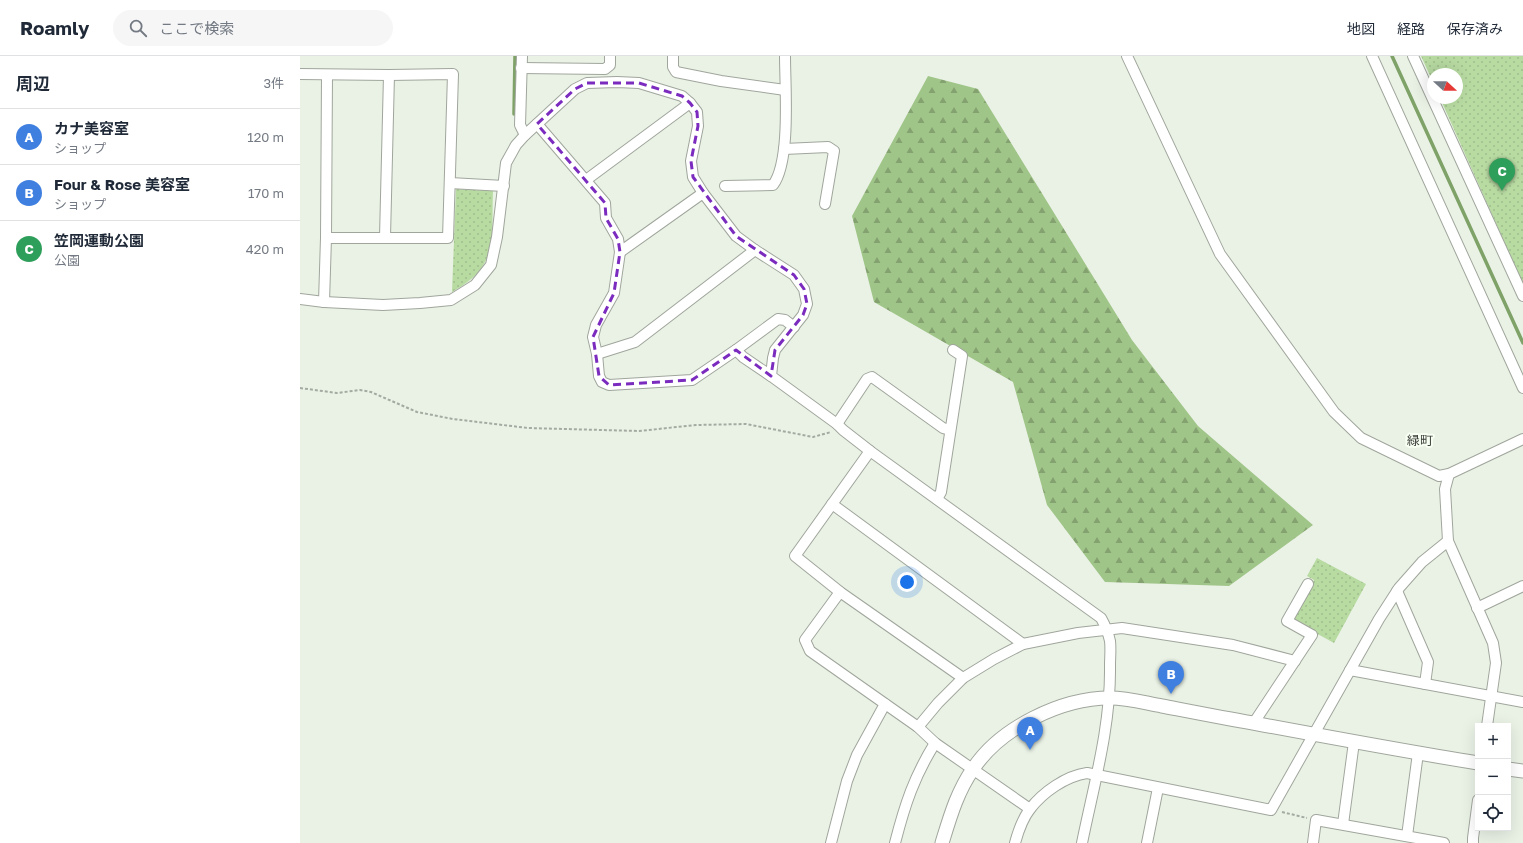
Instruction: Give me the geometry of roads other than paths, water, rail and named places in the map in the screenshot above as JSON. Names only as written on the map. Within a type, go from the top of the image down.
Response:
[{"type":"street","points":[[522,56],[520,125],[525,135]]},
{"type":"street","points":[[522,68],[605,69],[610,65],[610,56]]},
{"type":"street","points":[[673,56],[673,67],[676,72],[721,81],[785,90]]},
{"type":"street","points":[[725,186],[773,185],[777,179],[784,149],[787,112],[785,90],[785,56]]},
{"type":"street","points":[[1127,56],[1220,254],[1334,412],[1361,438],[1440,476],[1449,474],[1523,439]]},
{"type":"street","points":[[1372,56],[1523,388]]},
{"type":"street","points":[[1413,56],[1523,296]]},
{"type":"street","points":[[300,74],[453,74],[448,238],[326,238]]},
{"type":"street","points":[[324,302],[326,238],[326,75]]},
{"type":"street","points":[[385,237],[389,75]]},
{"type":"street","points":[[300,299],[324,302],[383,305],[420,303],[451,300],[469,289],[475,285],[491,265],[497,237],[506,163],[516,145],[575,89],[587,84],[617,82],[639,83],[682,96],[690,102],[698,112],[698,126],[691,161],[692,177],[736,236],[794,275],[804,289],[807,304],[803,316],[775,350],[772,358],[771,376]]},
{"type":"street","points":[[586,180],[690,102]]},
{"type":"street","points":[[537,124],[605,203],[606,218],[618,239],[620,252],[614,293],[596,325],[593,337],[599,376],[602,382],[609,385],[692,380],[778,319],[785,320],[794,327]]},
{"type":"street","points":[[784,149],[828,147],[834,151],[825,204]]},
{"type":"street","points":[[450,183],[504,186]]},
{"type":"street","points":[[620,252],[702,192]]},
{"type":"street","points":[[596,354],[635,342],[755,250]]},
{"type":"street","points":[[736,350],[743,357],[837,424],[870,451],[1101,618],[1107,630],[1110,641],[1109,698],[1097,776],[1082,843]]},
{"type":"street","points":[[937,499],[941,492],[962,356],[953,350]]},
{"type":"street","points":[[837,424],[867,379],[872,377],[943,428],[950,430]]},
{"type":"street","points":[[870,451],[794,556],[840,592],[963,678]]},
{"type":"street","points":[[1449,474],[1445,489],[1448,541],[1493,644],[1496,663],[1490,696],[1487,723]]},
{"type":"street","points":[[832,504],[1023,644]]},
{"type":"street","points":[[1015,843],[1018,832],[1030,809],[1051,788],[1075,775],[1087,773],[1271,810],[1379,619],[1397,591],[1422,562],[1448,541]]},
{"type":"street","points":[[1254,724],[1312,635],[1287,621],[1308,584]]},
{"type":"street","points":[[1477,608],[1523,586]]},
{"type":"street","points":[[1397,591],[1428,662],[1425,684]]},
{"type":"street","points":[[840,592],[805,640],[810,651],[918,728],[935,743],[1030,809]]},
{"type":"street","points":[[918,728],[938,703],[963,678],[994,658],[1023,644],[1078,633],[1122,628],[1233,645],[1295,661]]},
{"type":"street","points":[[1350,670],[1523,702]]},
{"type":"street","points":[[942,843],[952,811],[973,768],[1012,730],[1038,715],[1065,705],[1109,698],[1123,698],[1254,724],[1475,762]]},
{"type":"street","points":[[831,843],[847,781],[858,755],[885,704]]},
{"type":"street","points":[[1342,824],[1354,742]]},
{"type":"street","points":[[895,843],[904,807],[913,784],[921,766],[935,743]]},
{"type":"street","points":[[1413,839],[1418,753]]},
{"type":"street","points":[[1511,769],[1523,772]]},
{"type":"street","points":[[1147,843],[1158,788]]},
{"type":"street","points":[[1473,843],[1472,838],[1475,819]]},
{"type":"street","points":[[1313,843],[1316,820],[1413,839],[1444,843]]},
{"type":"waterway","points":[[514,114],[515,56]]},
{"type":"waterway","points":[[1392,56],[1523,343]]},
{"type":"place","name":"笠岡運動公園","points":[[1502,191]]},
{"type":"place","name":"Four & Rose 美容室","points":[[1171,694]]},
{"type":"place","name":"カナ美容室","points":[[1030,750]]},
{"type":"district","name":"緑町","points":[[1420,440]]}]
